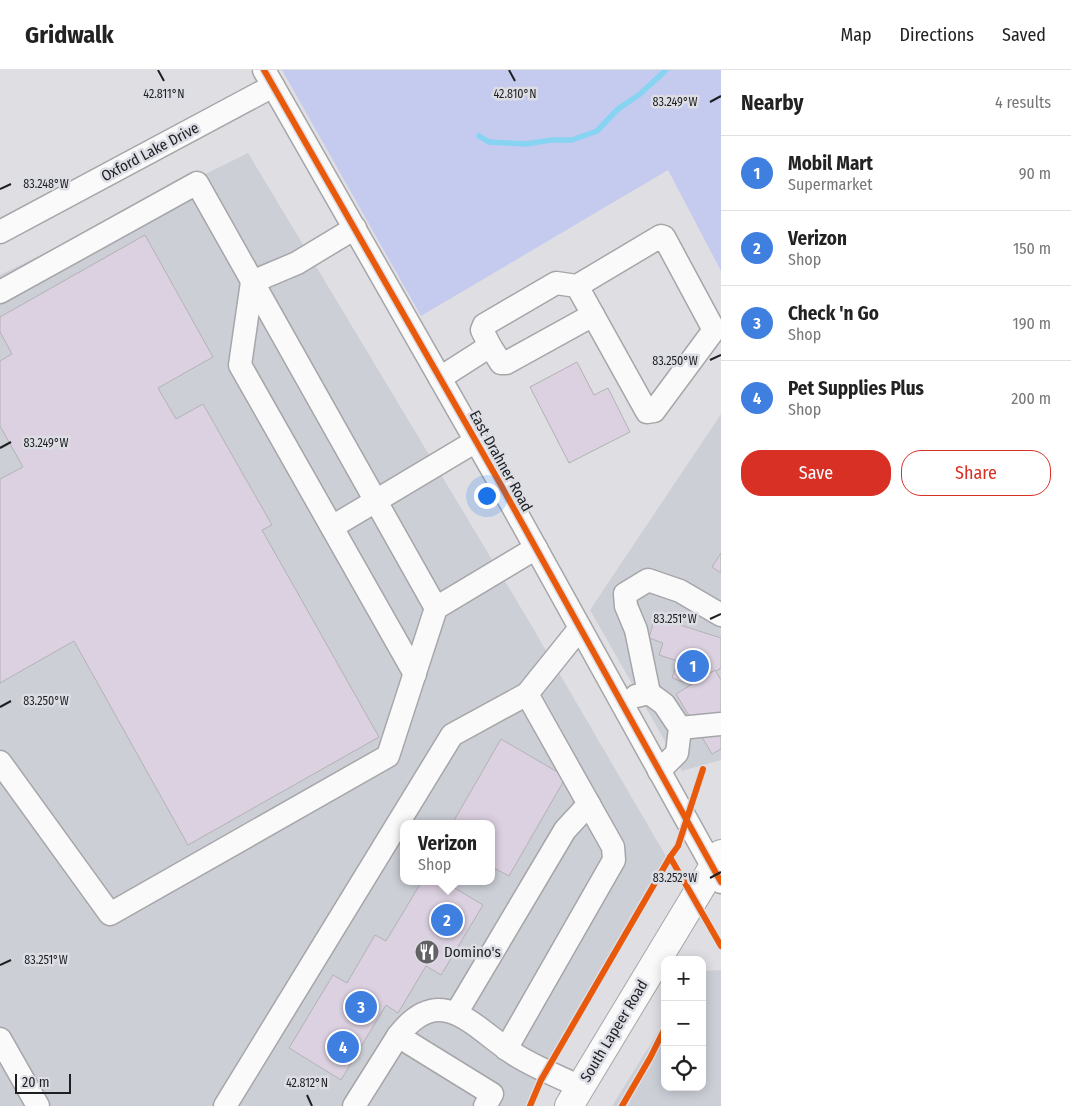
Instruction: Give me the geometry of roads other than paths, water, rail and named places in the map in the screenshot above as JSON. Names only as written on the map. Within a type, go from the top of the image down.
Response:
[{"type":"main road","name":"South Lapeer Road","points":[[574,1096],[718,867]]},
{"type":"street","name":"East Drahner Road","points":[[268,78],[476,441],[659,771],[718,867]]},
{"type":"street","name":"Oxford Lake Drive","points":[[0,232],[268,78]]},
{"type":"street","points":[[0,292],[196,183],[436,608]]},
{"type":"street","points":[[252,282],[297,263],[355,228]]},
{"type":"street","points":[[577,286],[647,412],[654,411],[714,330],[664,237],[661,236],[577,286],[556,284],[484,325],[482,330],[501,363],[506,364],[593,315]]},
{"type":"street","points":[[252,282],[240,366],[415,674]]},
{"type":"street","points":[[440,378],[490,346]]},
{"type":"street","points":[[332,527],[476,441]]},
{"type":"street","points":[[0,762],[110,914],[388,756],[436,608],[536,548]]},
{"type":"street","points":[[659,771],[677,753],[680,728],[664,704],[649,693],[636,630],[626,606],[625,594],[648,580],[680,591],[721,615]]},
{"type":"street","points":[[225,1106],[452,735],[527,694],[580,628]]},
{"type":"street","points":[[620,700],[649,693]]},
{"type":"street","points":[[506,1049],[614,860],[613,847],[527,694]]},
{"type":"street","points":[[680,728],[721,724]]},
{"type":"street","points":[[457,1012],[565,830],[589,804]]},
{"type":"street","points":[[354,1106],[407,1024],[422,1014],[442,1010],[457,1012],[574,1096]]},
{"type":"street","points":[[398,1036],[492,1094],[485,1106]]},
{"type":"street","points":[[0,1039],[38,1106]]},
{"type":"waterway","points":[[479,136],[489,142],[526,144],[551,140],[572,140],[597,131],[618,109],[640,94],[666,70]]},
{"type":"place","name":"Mobil Mart","points":[[693,666]]},
{"type":"place","name":"Verizon","points":[[447,920]]},
{"type":"place","name":"Domino's","points":[[427,952]]},
{"type":"place","name":"Check 'n Go","points":[[361,1007]]},
{"type":"place","name":"Pet Supplies Plus","points":[[343,1047]]}]
